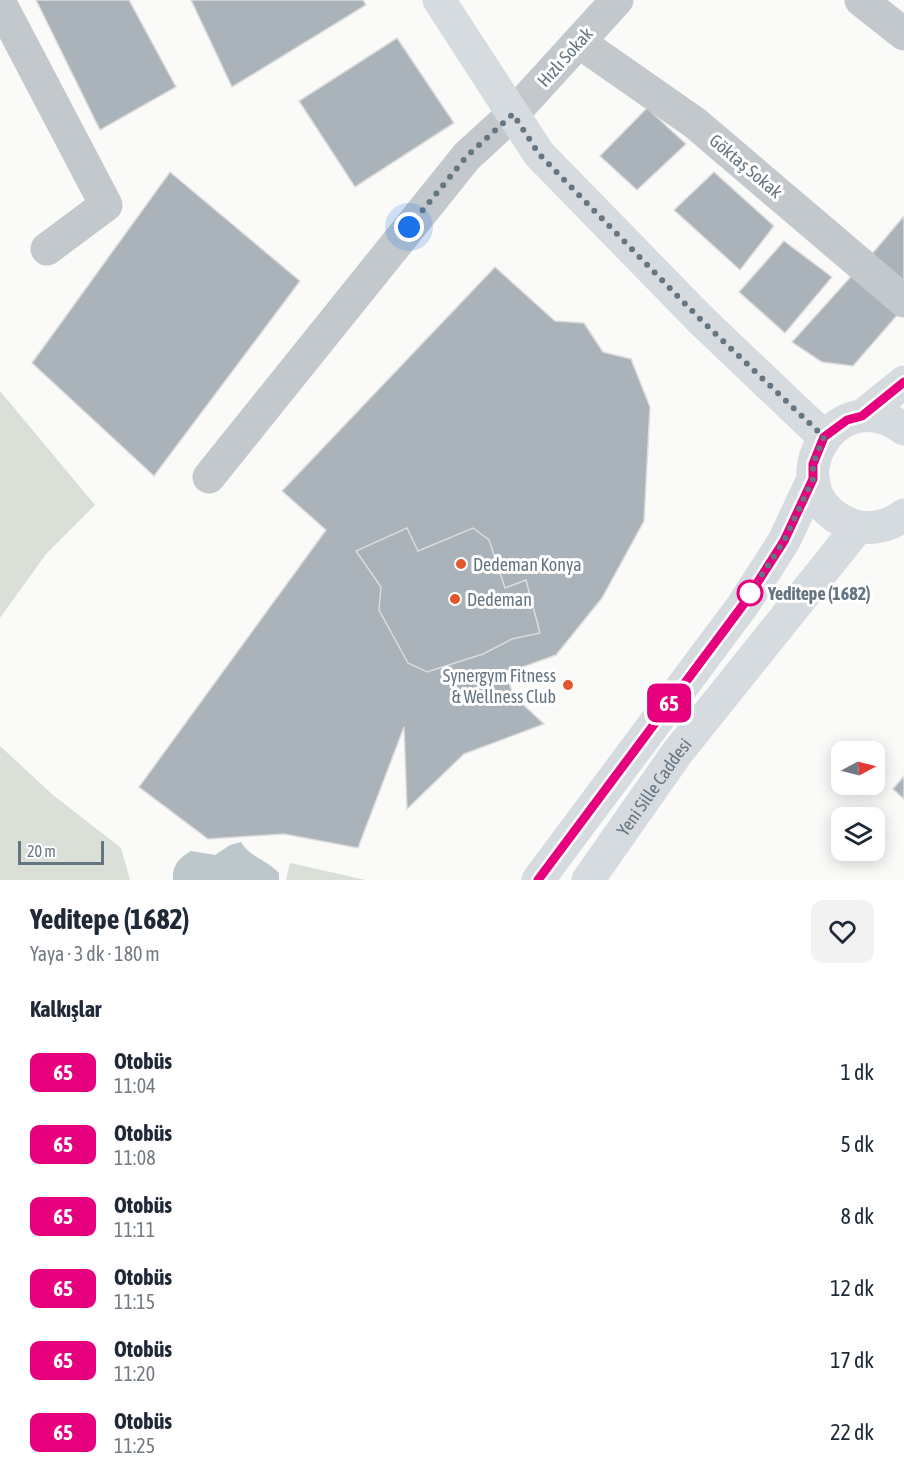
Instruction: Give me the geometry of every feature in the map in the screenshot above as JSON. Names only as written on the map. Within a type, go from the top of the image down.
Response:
[{"type":"main road","points":[[439,0],[539,154],[701,320],[824,437],[847,420],[862,416],[879,417],[904,429]]},
{"type":"main road","points":[[862,416],[904,382]]},
{"type":"main road","name":"Yeni Sille Caddesi","points":[[538,880],[743,605],[784,541],[813,479],[813,464],[824,437]]},
{"type":"main road","points":[[813,479],[818,496],[828,510],[842,521],[858,527],[873,528],[888,524],[904,515]]},
{"type":"main road","name":"Yeni Sille Caddesi","points":[[588,880],[677,753],[858,527]]},
{"type":"street","name":"Hızlı Sokak","points":[[209,477],[467,156],[513,114],[617,0]]},
{"type":"street","points":[[861,0],[904,34]]},
{"type":"street","points":[[2,12],[106,205],[47,249]]},
{"type":"street","name":"Göktaş Sokak","points":[[579,42],[695,123],[904,301]]},
{"type":"shaded area","points":[[0,391],[95,505],[46,554],[0,618]]},
{"type":"shaded area","points":[[0,746],[53,795],[121,848],[130,880],[0,880]]},
{"type":"shaded area","points":[[241,842],[249,852],[279,873],[279,880],[173,880],[177,862],[191,851],[215,855],[230,845]]},
{"type":"shaded area","points":[[290,863],[366,880],[286,880]]},
{"type":"building","points":[[36,0],[129,0],[176,87],[100,130]]},
{"type":"building","points":[[191,0],[363,0],[366,5],[232,87]]},
{"type":"building","points":[[397,38],[454,123],[355,187],[299,101]]},
{"type":"building","points":[[647,108],[686,144],[637,190],[600,156]]},
{"type":"building","points":[[170,172],[300,281],[154,476],[32,363]]},
{"type":"building","points":[[714,172],[774,226],[740,270],[674,210]]},
{"type":"building","points":[[904,216],[904,281],[871,255]]},
{"type":"building","points":[[784,241],[832,277],[785,333],[739,292]]},
{"type":"building","name":"Dedeman Konya","points":[[495,267],[555,321],[584,323],[603,352],[631,359],[650,407],[644,521],[602,598],[556,655],[506,673],[513,695],[544,724],[464,754],[407,809],[404,727],[358,848],[284,834],[208,839],[139,787],[326,530],[282,491]]},
{"type":"building","points":[[856,271],[899,313],[853,366],[822,362],[792,342]]},
{"type":"building","name":"Dedeman","points":[[407,528],[418,551],[473,528],[489,540],[505,588],[526,580],[540,633],[512,639],[483,654],[427,672],[408,663],[379,610],[381,587],[356,551]]},
{"type":"building","points":[[904,776],[904,799],[893,789]]},
{"type":"bus line","name":"65","points":[[538,880],[743,605],[774,557],[813,479],[813,464],[824,437],[847,420],[862,416],[904,382]]},
{"type":"place","name":"Dedeman Konya","points":[[461,564]]},
{"type":"place","name":"Yeditepe (1682)","points":[[750,593]]},
{"type":"place","name":"Dedeman","points":[[455,599]]},
{"type":"place","name":"Synergym Fitness & Wellness Club","points":[[568,685]]},
{"type":"route","points":[[409,227],[467,156],[513,114],[539,154],[701,320],[824,437],[813,464],[813,479],[784,541],[750,593]]}]
